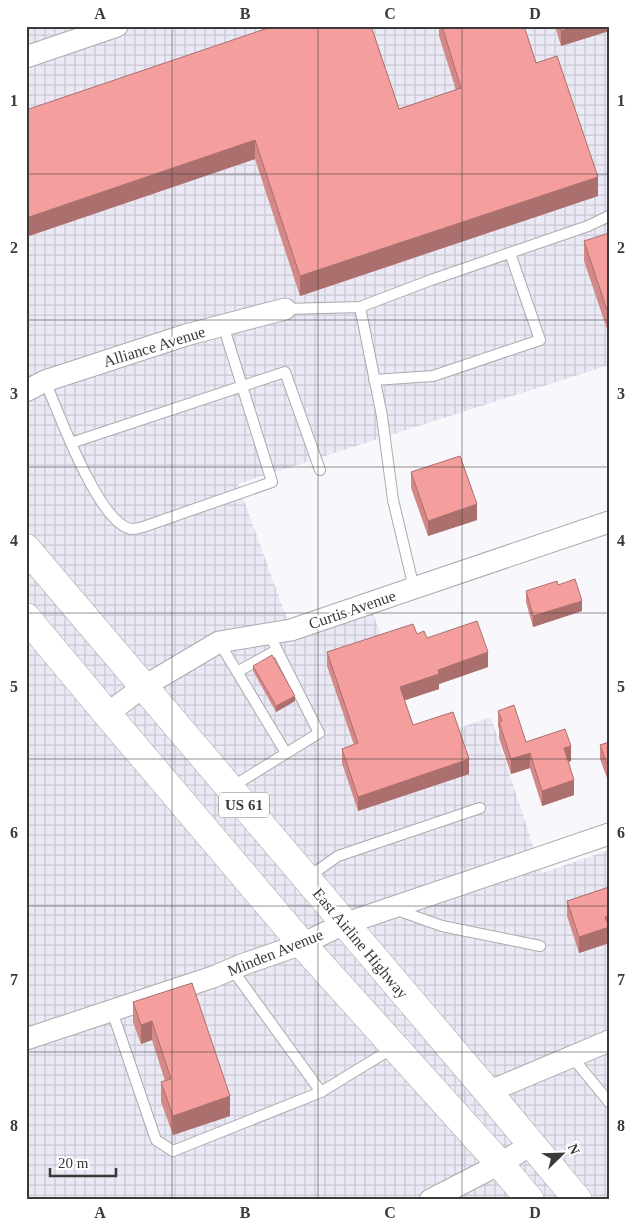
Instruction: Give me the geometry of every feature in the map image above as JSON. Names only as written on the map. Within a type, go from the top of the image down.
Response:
[{"type":"highway","name":"US 61","points":[[26,548],[143,687]]},
{"type":"highway","name":"US 61","points":[[26,618],[302,944],[500,1164],[530,1200]]},
{"type":"highway","name":"East Airline Highway","points":[[143,687],[578,1200]]},
{"type":"street","points":[[26,57],[117,26]]},
{"type":"street","name":"Alliance Avenue","points":[[26,391],[46,381],[186,335],[285,308]]},
{"type":"street","name":"Curtis Avenue","points":[[107,714],[143,687],[219,642],[273,642],[291,630],[609,522]]},
{"type":"street","name":"Minden Avenue","points":[[26,1039],[213,977],[302,944],[344,924],[609,834]]},
{"type":"street","points":[[488,1092],[609,1041]]},
{"type":"street","points":[[430,1200],[500,1164],[532,1144]]},
{"type":"lane","points":[[285,308],[360,307],[431,280],[588,226],[609,216]]},
{"type":"lane","points":[[374,380],[433,376],[540,340],[510,253]]},
{"type":"lane","points":[[360,307],[382,416],[393,500],[414,588]]},
{"type":"lane","points":[[46,381],[71,443],[98,495],[110,513],[120,523],[131,529],[143,528],[272,482],[223,325]]},
{"type":"lane","points":[[71,443],[285,372],[320,470]]},
{"type":"lane","points":[[219,642],[286,753]]},
{"type":"lane","points":[[229,788],[319,733],[273,642],[237,672]]},
{"type":"lane","points":[[306,878],[338,856],[480,808]]},
{"type":"lane","points":[[391,908],[442,926],[540,946]]},
{"type":"lane","points":[[232,969],[321,1092]]},
{"type":"lane","points":[[112,1010],[156,1140],[173,1151],[321,1092],[395,1047]]},
{"type":"lane","points":[[572,1056],[609,1102]]},
{"type":"shaded area","points":[[26,26],[609,26],[609,365],[238,484],[291,630],[372,611],[420,741],[491,717],[542,873],[609,850],[609,1200],[26,1200]]},
{"type":"building","points":[[267,26],[371,26],[399,109],[461,88],[442,26],[524,26],[536,63],[557,56],[598,177],[300,276],[255,140],[26,218],[26,110],[268,28]]},
{"type":"building","points":[[560,26],[576,26],[561,31]]},
{"type":"building","points":[[609,233],[609,316],[584,241]]},
{"type":"building","points":[[460,456],[477,504],[428,521],[411,472]]},
{"type":"building","points":[[575,579],[582,601],[533,616],[526,591],[557,581],[558,585]]},
{"type":"building","points":[[477,621],[488,652],[438,670],[439,674],[400,687],[413,725],[453,712],[469,759],[358,797],[342,749],[358,743],[327,652],[413,624],[417,634],[424,631],[427,638]]},
{"type":"building","points":[[272,655],[295,696],[276,706],[253,666]]},
{"type":"building","points":[[514,705],[526,742],[565,729],[571,746],[564,748],[574,780],[542,791],[530,753],[511,759],[499,722],[502,721],[498,711]]},
{"type":"building","points":[[609,742],[609,764],[607,764],[600,745]]},
{"type":"building","points":[[609,887],[609,916],[605,917],[609,927],[579,937],[567,901]]},
{"type":"building","points":[[192,983],[230,1096],[173,1116],[161,1082],[171,1079],[152,1021],[141,1025],[133,1002]]}]
